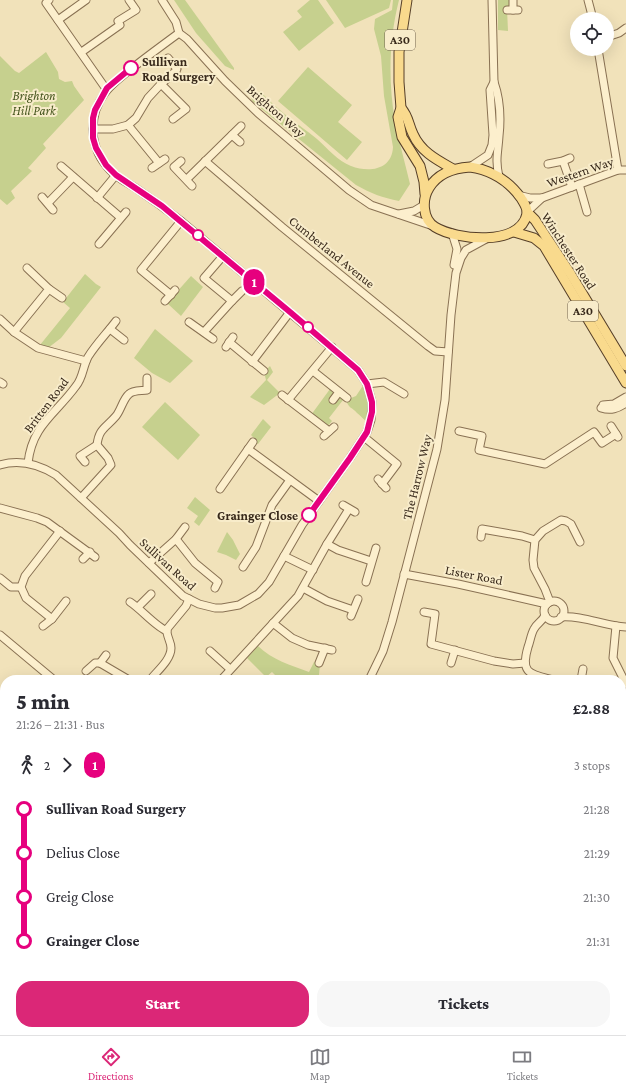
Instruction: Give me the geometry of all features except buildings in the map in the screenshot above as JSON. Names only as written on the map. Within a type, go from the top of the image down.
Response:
[{"type":"main road","name":"A30","points":[[407,0],[399,52],[401,108],[398,117],[402,137],[420,166],[424,182],[425,212],[434,226],[471,238],[488,238],[514,232]]},
{"type":"main road","name":"A30","points":[[401,108],[407,115],[412,133],[422,148],[432,157],[453,169]]},
{"type":"main road","name":"A30","points":[[425,194],[438,177],[453,169],[470,167],[489,171],[507,182],[518,195],[527,212]]},
{"type":"main road","points":[[514,232],[524,223],[527,212]]},
{"type":"main road","name":"Winchester Road","points":[[527,212],[535,220],[570,273],[626,366]]},
{"type":"main road","name":"Winchester Road","points":[[514,232],[534,238],[544,246],[626,383]]},
{"type":"street","points":[[49,0],[46,3],[107,88]]},
{"type":"street","points":[[58,20],[86,0]]},
{"type":"street","points":[[83,51],[120,25],[118,21],[136,10],[129,0]]},
{"type":"street","name":"Brighton Way","points":[[162,0],[176,22],[179,33],[187,39],[212,68],[244,100],[349,190],[371,205],[434,226]]},
{"type":"street","points":[[492,0],[494,82],[499,102],[499,136],[496,158],[499,177]]},
{"type":"street","points":[[513,0],[513,10]]},
{"type":"street","points":[[588,0],[591,12]]},
{"type":"street","points":[[614,34],[619,33],[626,28]]},
{"type":"street","name":"Sullivan Road","points":[[0,466],[14,462],[28,463],[44,468],[56,475],[119,533],[130,546],[177,590],[189,599],[199,604],[215,608],[232,607],[247,602],[264,590],[273,577],[302,525],[364,437],[369,427],[372,402],[367,384],[358,370],[181,221],[158,203],[116,175],[106,165],[99,154],[93,138],[95,110],[107,88],[179,33]]},
{"type":"street","points":[[599,56],[618,170]]},
{"type":"street","points":[[93,129],[124,128],[136,118],[148,98],[177,70],[168,58]]},
{"type":"street","points":[[470,167],[488,154],[490,150],[493,138],[490,90],[494,82]]},
{"type":"street","points":[[161,84],[186,109],[173,119]]},
{"type":"street","points":[[490,90],[499,102]]},
{"type":"street","points":[[492,111],[499,102]]},
{"type":"street","points":[[128,125],[162,161],[152,168]]},
{"type":"street","points":[[187,179],[241,126]]},
{"type":"street","points":[[232,135],[240,142]]},
{"type":"street","points":[[548,164],[570,158]]},
{"type":"street","points":[[181,161],[174,167],[192,186]]},
{"type":"street","name":"Cumberland Avenue","points":[[205,161],[282,227],[433,350],[448,352]]},
{"type":"street","points":[[563,161],[587,212]]},
{"type":"street","points":[[61,166],[97,198],[123,215],[99,243]]},
{"type":"street","name":"Western Way","points":[[518,195],[530,198],[542,198],[618,170],[626,170]]},
{"type":"street","points":[[97,198],[116,175]]},
{"type":"street","points":[[48,203],[73,177]]},
{"type":"street","points":[[42,197],[53,210]]},
{"type":"street","name":"Western Way","points":[[527,212],[542,198]]},
{"type":"street","points":[[399,214],[414,211],[424,205]]},
{"type":"street","points":[[165,302],[173,292],[141,270],[181,221]]},
{"type":"street","name":"The Harrow Way","points":[[452,233],[457,249],[454,268],[456,273]]},
{"type":"street","name":"The Harrow Way","points":[[372,675],[388,637],[440,432],[445,400],[456,273],[461,258],[466,250],[488,238]]},
{"type":"street","points":[[223,256],[203,280],[232,301]]},
{"type":"street","points":[[27,268],[49,289],[62,298]]},
{"type":"street","points":[[14,332],[49,289]]},
{"type":"street","points":[[204,332],[242,292]]},
{"type":"street","points":[[252,362],[290,312]]},
{"type":"street","points":[[0,319],[14,332],[38,348],[86,361]]},
{"type":"street","name":"Britten Road","points":[[28,463],[29,450],[35,436],[48,418],[77,386],[86,361],[96,344],[116,321]]},
{"type":"street","points":[[188,322],[213,339]]},
{"type":"street","points":[[110,329],[124,340]]},
{"type":"street","points":[[230,342],[264,371]]},
{"type":"street","points":[[329,431],[285,397],[313,371],[332,347]]},
{"type":"street","points":[[313,371],[347,398]]},
{"type":"street","points":[[82,498],[111,465],[108,458],[97,445],[98,436],[103,428],[116,416],[126,392],[147,390],[147,378]]},
{"type":"street","points":[[367,384],[384,382],[404,394]]},
{"type":"street","points":[[333,400],[339,392]]},
{"type":"street","points":[[626,397],[614,404],[602,406],[608,410],[614,409],[626,403]]},
{"type":"street","points":[[459,431],[482,436],[479,450],[545,464],[594,432],[602,443],[617,436],[611,426]]},
{"type":"street","points":[[364,437],[397,464],[382,484]]},
{"type":"street","points":[[220,490],[253,442]]},
{"type":"street","points":[[85,462],[77,453],[97,445]]},
{"type":"street","points":[[248,449],[319,501]]},
{"type":"street","points":[[243,567],[256,547],[272,505],[290,480]]},
{"type":"street","points":[[0,508],[47,522],[93,554],[84,559]]},
{"type":"street","points":[[225,675],[298,596],[327,544],[349,509]]},
{"type":"street","points":[[580,542],[571,524],[561,520],[543,531],[535,540],[533,560],[534,568],[548,608],[556,620],[561,617],[572,616],[626,627]]},
{"type":"street","points":[[149,563],[176,539],[185,527]]},
{"type":"street","points":[[481,537],[482,529],[522,536],[535,540]]},
{"type":"street","points":[[52,619],[26,598],[21,587],[25,576],[60,531]]},
{"type":"street","points":[[176,539],[195,563],[219,582]]},
{"type":"street","points":[[327,544],[338,550],[371,561]]},
{"type":"street","points":[[366,582],[376,548]]},
{"type":"street","points":[[284,556],[313,570]]},
{"type":"street","name":"Lister Road","points":[[404,574],[458,584],[538,602],[548,608]]},
{"type":"street","points":[[0,578],[11,587],[21,587]]},
{"type":"street","points":[[303,588],[352,613],[358,599]]},
{"type":"street","points":[[138,607],[151,594]]},
{"type":"street","points":[[154,675],[170,653],[171,645],[167,631],[168,627],[189,599]]},
{"type":"street","points":[[43,626],[52,619],[66,601]]},
{"type":"street","points":[[130,602],[138,607],[159,627],[167,631]]},
{"type":"street","points":[[535,675],[527,669],[524,663],[533,630],[548,608],[561,604],[563,609],[572,616]]},
{"type":"street","points":[[561,617],[563,609]]},
{"type":"street","points":[[424,612],[435,614],[431,644],[498,661],[524,663]]},
{"type":"street","points":[[273,623],[292,638],[308,645],[328,649],[318,663]]},
{"type":"street","points":[[616,626],[613,658],[622,675]]},
{"type":"street","points":[[0,635],[48,675]]},
{"type":"street","points":[[451,663],[455,650]]},
{"type":"street","points":[[210,651],[230,669]]},
{"type":"street","points":[[100,663],[106,655]]},
{"type":"street","points":[[86,671],[95,663],[100,663],[120,675]]},
{"type":"street","points":[[582,675],[583,669]]},
{"type":"green space","points":[[174,0],[185,0],[234,70],[225,66],[196,33]]},
{"type":"green space","points":[[310,0],[318,0],[334,23],[299,51],[283,32],[302,17],[297,11]]},
{"type":"green space","points":[[326,0],[391,0],[389,8],[345,28]]},
{"type":"green space","points":[[393,0],[399,0],[391,45],[391,91],[395,121],[410,184],[399,201],[377,195],[356,185],[253,102],[251,98],[260,91],[280,110],[346,164],[365,169],[378,168],[384,165],[389,161],[392,155],[393,147],[384,96],[381,56],[374,29],[375,19],[392,10]]},
{"type":"green space","points":[[498,0],[511,0],[511,3],[507,9],[508,31],[498,30]]},
{"type":"green space","name":"Brighton Hill Park","points":[[46,52],[58,72],[59,79],[65,82],[72,81],[84,100],[43,144],[46,148],[28,168],[32,171],[11,191],[15,198],[7,205],[0,199],[0,56],[19,73]]},
{"type":"green space","points":[[308,67],[352,105],[338,122],[362,142],[347,160],[278,101]]},
{"type":"green space","points":[[85,274],[101,287],[61,338],[48,348],[40,345],[70,308],[63,302]]},
{"type":"green space","points":[[191,276],[203,287],[181,316],[167,303]]},
{"type":"green space","points":[[155,329],[193,361],[170,383],[152,373],[134,358]]},
{"type":"green space","points":[[270,366],[273,372],[267,380],[280,393],[264,405],[250,397],[266,380],[264,372]]},
{"type":"green space","points":[[364,384],[370,401],[367,422],[349,406],[346,400],[356,396]]},
{"type":"green space","points":[[330,389],[336,393],[336,400],[341,398],[343,400],[329,418],[332,421],[327,427],[311,415]]},
{"type":"green space","points":[[165,402],[200,435],[178,460],[142,427]]},
{"type":"green space","points":[[263,419],[271,427],[258,444],[253,442],[254,438],[251,435]]},
{"type":"green space","points":[[195,497],[210,510],[199,526],[194,522],[198,516],[187,508]]},
{"type":"green space","points":[[227,532],[240,554],[236,560],[217,552]]},
{"type":"green space","points":[[258,646],[276,659],[309,672],[314,662],[320,664],[319,675],[275,675],[272,672],[268,675],[264,675],[247,658]]},
{"type":"bus line","name":"1","points":[[131,68],[107,88],[95,110],[93,118],[93,138],[96,148],[106,165],[116,175],[137,188],[191,229],[332,347],[358,370],[367,384],[372,402],[371,420],[367,432],[309,515]]},
{"type":"place","name":"Sullivan Road Surgery","points":[[131,68]]},
{"type":"place","name":"Grainger Close","points":[[309,515]]}]
